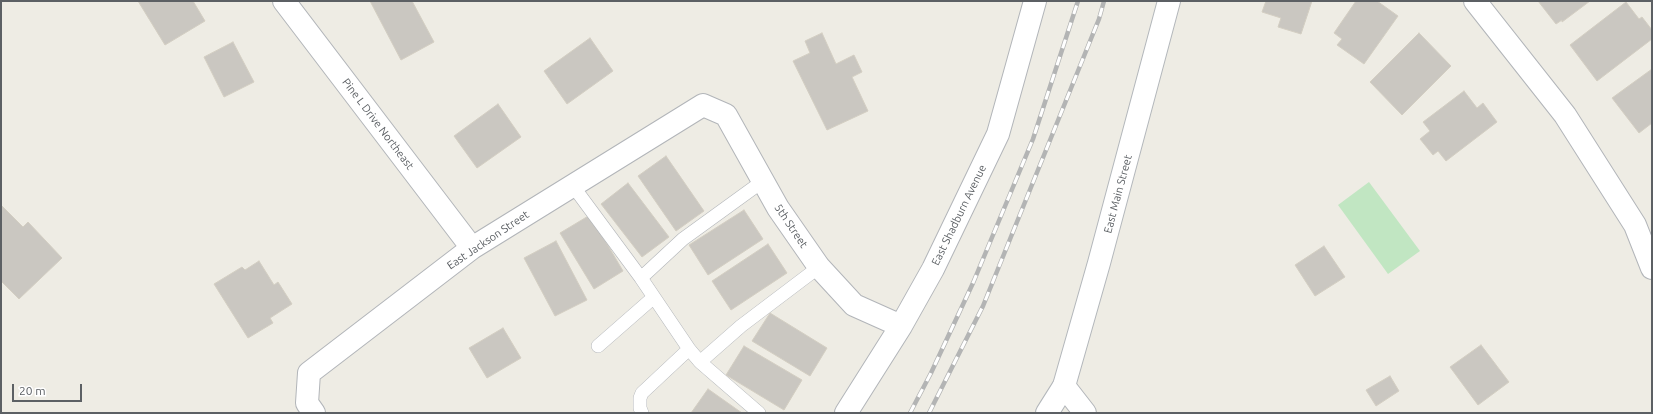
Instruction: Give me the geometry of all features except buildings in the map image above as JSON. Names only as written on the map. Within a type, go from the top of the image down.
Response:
[{"type":"street","name":"Pine L Drive Northeast","points":[[284,1],[472,248]]},
{"type":"street","name":"East Shadburn Avenue","points":[[846,413],[901,326],[933,269],[998,134],[1035,1]]},
{"type":"street","name":"East Main Street","points":[[1047,413],[1064,386],[1099,263],[1169,1]]},
{"type":"street","points":[[1475,1],[1565,115],[1635,225],[1652,268]]},
{"type":"street","name":"East Jackson Street","points":[[311,408],[309,373],[472,248],[703,106]]},
{"type":"street","name":"5th Street","points":[[703,106],[726,115],[778,208],[818,267],[854,304],[901,326]]},
{"type":"street","points":[[1064,386],[1084,413]]},
{"type":"lane","points":[[641,278],[684,239],[763,181]]},
{"type":"lane","points":[[573,186],[641,278],[689,349],[700,362],[759,413]]},
{"type":"lane","points":[[700,362],[741,326],[818,267]]},
{"type":"lane","points":[[598,346],[654,297]]},
{"type":"lane","points":[[642,413],[640,408],[640,398],[642,393],[689,349]]},
{"type":"green space","points":[[1369,182],[1420,251],[1388,274],[1338,205]]},
{"type":"railway","points":[[910,413],[931,373],[973,283],[1033,139],[1078,1]]},
{"type":"railway","points":[[929,413],[983,306],[1099,19],[1104,1]]}]
